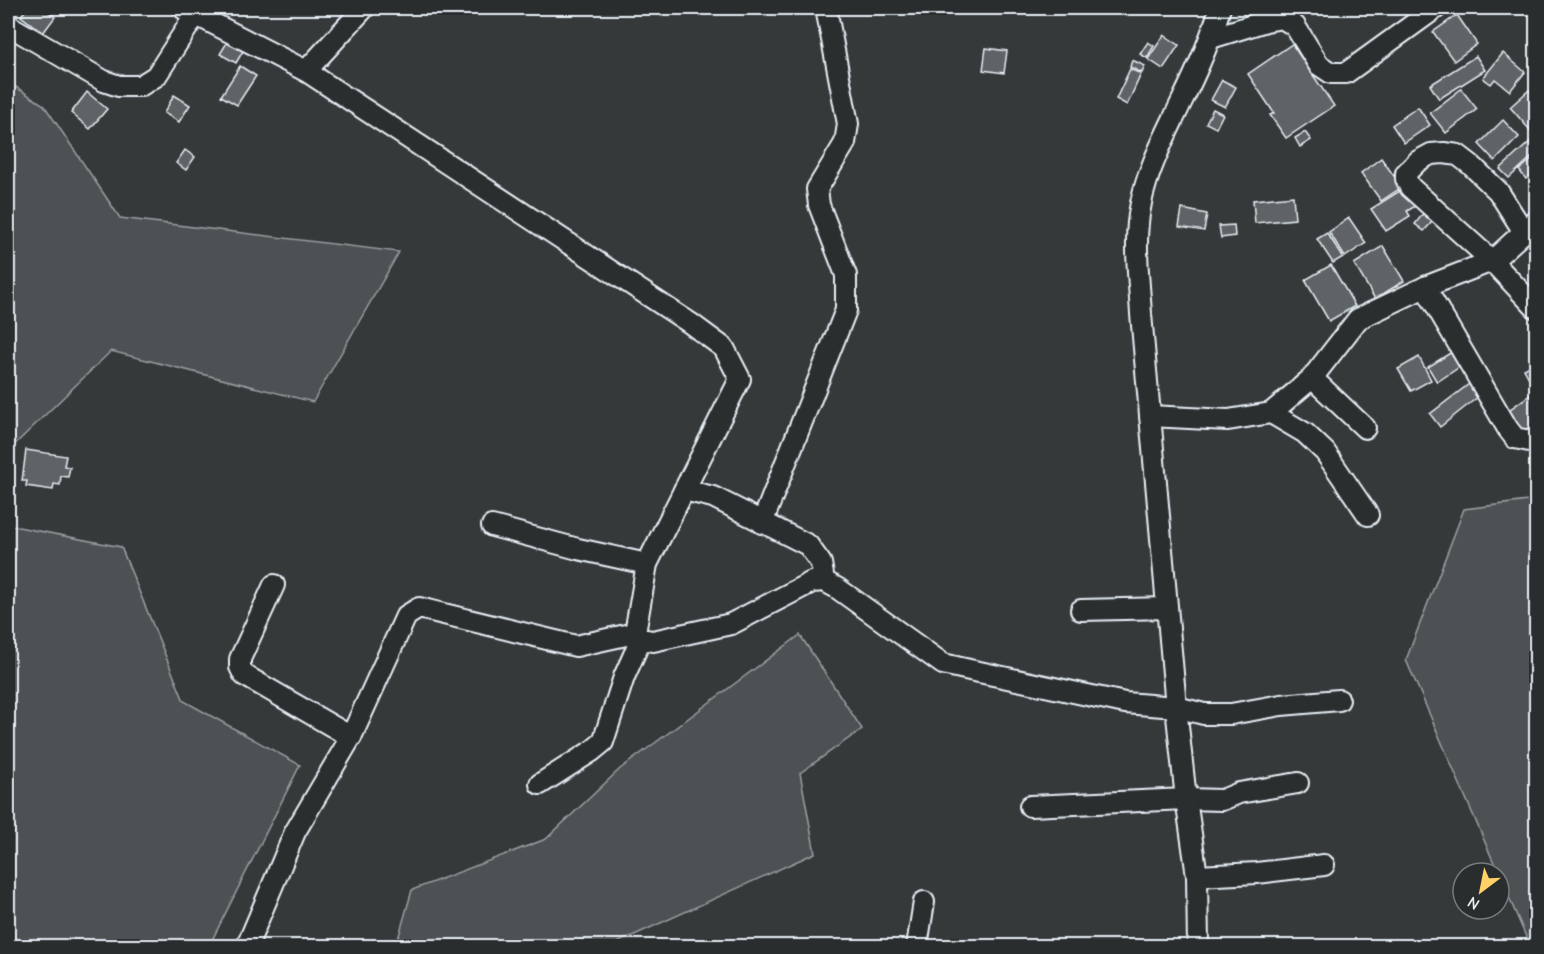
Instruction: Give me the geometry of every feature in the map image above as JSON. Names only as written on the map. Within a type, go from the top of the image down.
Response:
[{"type":"street","points":[[306,71],[364,8]]},
{"type":"street","points":[[762,523],[846,310],[846,274],[819,205],[817,189],[845,143],[848,124],[826,8]]},
{"type":"street","points":[[1198,946],[1197,876],[1176,707],[1137,263],[1137,235],[1140,205],[1149,173],[1211,38],[1220,8]]},
{"type":"street","points":[[1211,38],[1282,18],[1295,26],[1319,65],[1331,73],[1346,73],[1436,8]]},
{"type":"street","points":[[8,25],[104,81],[119,86],[140,86],[156,76],[189,11],[306,71],[690,323],[724,348],[740,379],[647,564],[638,636],[603,742],[540,784]]},
{"type":"street","points":[[1150,416],[1228,420],[1271,413],[1312,378],[1358,319],[1425,287],[1492,261],[1530,226],[1498,191],[1458,155],[1431,154],[1418,161],[1406,173],[1410,187],[1492,261],[1536,308]]},
{"type":"street","points":[[1425,287],[1508,429],[1515,438],[1534,442],[1536,440]]},
{"type":"street","points":[[1312,378],[1365,428]]},
{"type":"street","points":[[1271,413],[1305,433],[1325,452],[1368,515]]},
{"type":"street","points":[[684,490],[713,497],[808,545],[821,563],[824,581]]},
{"type":"street","points":[[492,526],[578,549],[647,564]]},
{"type":"street","points":[[247,946],[295,832],[351,737],[406,615],[419,608],[576,646],[638,636],[653,641],[731,624],[812,582],[824,581],[943,664],[1125,703],[1176,707],[1204,714],[1232,714],[1281,705],[1339,700]]},
{"type":"street","points":[[274,585],[240,659],[240,667],[244,675],[351,737]]},
{"type":"street","points":[[1081,610],[1167,608]]},
{"type":"street","points":[[1030,806],[1222,800],[1239,793],[1298,783]]},
{"type":"street","points":[[1197,876],[1257,873],[1324,865]]},
{"type":"street","points":[[917,946],[924,902]]},
{"type":"shaded area","points":[[8,82],[44,105],[120,218],[399,252],[313,402],[111,351],[8,451]]},
{"type":"shaded area","points":[[1536,500],[1536,946],[1530,946],[1511,902],[1511,861],[1493,861],[1406,660],[1464,509]]},
{"type":"shaded area","points":[[8,525],[121,547],[184,701],[300,765],[209,946],[8,946]]},
{"type":"shaded area","points":[[800,635],[862,729],[800,773],[815,853],[610,946],[396,946],[412,890],[546,839],[620,769]]},
{"type":"building","points":[[27,8],[43,8],[55,17],[43,33],[21,16]]},
{"type":"building","points":[[1457,15],[1477,44],[1454,61],[1433,32]]},
{"type":"building","points":[[1164,35],[1179,45],[1163,69],[1148,59]]},
{"type":"building","points":[[231,36],[246,46],[236,63],[220,54]]},
{"type":"building","points":[[1148,42],[1154,46],[1147,58],[1140,54]]},
{"type":"building","points":[[1292,44],[1334,106],[1286,138],[1270,115],[1274,113],[1248,74]]},
{"type":"building","points":[[986,48],[1007,51],[1004,73],[983,70]]},
{"type":"building","points":[[1503,53],[1525,72],[1510,91],[1495,79],[1491,84],[1483,78]]},
{"type":"building","points":[[1476,56],[1485,70],[1439,99],[1430,85]]},
{"type":"building","points":[[1132,60],[1145,66],[1142,73],[1130,67]]},
{"type":"building","points":[[240,66],[256,76],[237,105],[221,96]]},
{"type":"building","points":[[1130,69],[1141,74],[1127,105],[1116,99]]},
{"type":"building","points":[[1222,80],[1236,87],[1225,107],[1211,100]]},
{"type":"building","points":[[1461,89],[1477,109],[1446,133],[1430,113]]},
{"type":"building","points":[[1529,90],[1536,98],[1536,137],[1510,107]]},
{"type":"building","points":[[87,92],[107,109],[90,129],[71,113]]},
{"type":"building","points":[[174,95],[190,105],[179,122],[164,113]]},
{"type":"building","points":[[1418,107],[1430,125],[1404,143],[1392,125]]},
{"type":"building","points":[[1213,109],[1223,114],[1216,128],[1206,123]]},
{"type":"building","points":[[1503,120],[1519,137],[1495,161],[1479,144]]},
{"type":"building","points":[[1305,132],[1311,140],[1300,147],[1295,138]]},
{"type":"building","points":[[1534,138],[1536,153],[1509,178],[1500,169]]},
{"type":"building","points":[[185,150],[195,157],[186,170],[176,163]]},
{"type":"building","points":[[1535,157],[1536,171],[1526,179],[1519,170]]},
{"type":"building","points":[[1381,158],[1402,187],[1381,201],[1361,173]]},
{"type":"building","points":[[1406,187],[1417,205],[1407,211],[1410,216],[1386,231],[1371,209]]},
{"type":"building","points":[[1293,196],[1295,219],[1255,223],[1253,200]]},
{"type":"building","points":[[1429,206],[1439,214],[1424,231],[1415,224]]},
{"type":"building","points":[[1182,209],[1207,214],[1204,231],[1179,227]]},
{"type":"building","points":[[1349,218],[1366,243],[1345,257],[1329,232]]},
{"type":"building","points":[[1234,225],[1235,236],[1221,238],[1219,226]]},
{"type":"building","points":[[1327,233],[1343,257],[1333,263],[1317,239]]},
{"type":"building","points":[[1383,246],[1404,281],[1375,299],[1354,264]]},
{"type":"building","points":[[1331,265],[1355,306],[1329,321],[1305,280]]},
{"type":"building","points":[[1458,348],[1467,362],[1437,382],[1428,367]]},
{"type":"building","points":[[1419,357],[1431,380],[1411,391],[1398,369]]},
{"type":"building","points":[[1536,363],[1536,377],[1530,380],[1524,369]]},
{"type":"building","points":[[1473,381],[1483,393],[1440,427],[1430,414]]},
{"type":"building","points":[[1534,392],[1536,422],[1520,433],[1506,412]]},
{"type":"building","points":[[26,450],[66,456],[64,466],[70,467],[68,477],[61,476],[60,485],[54,484],[53,490],[26,486],[27,481],[22,481]]}]
